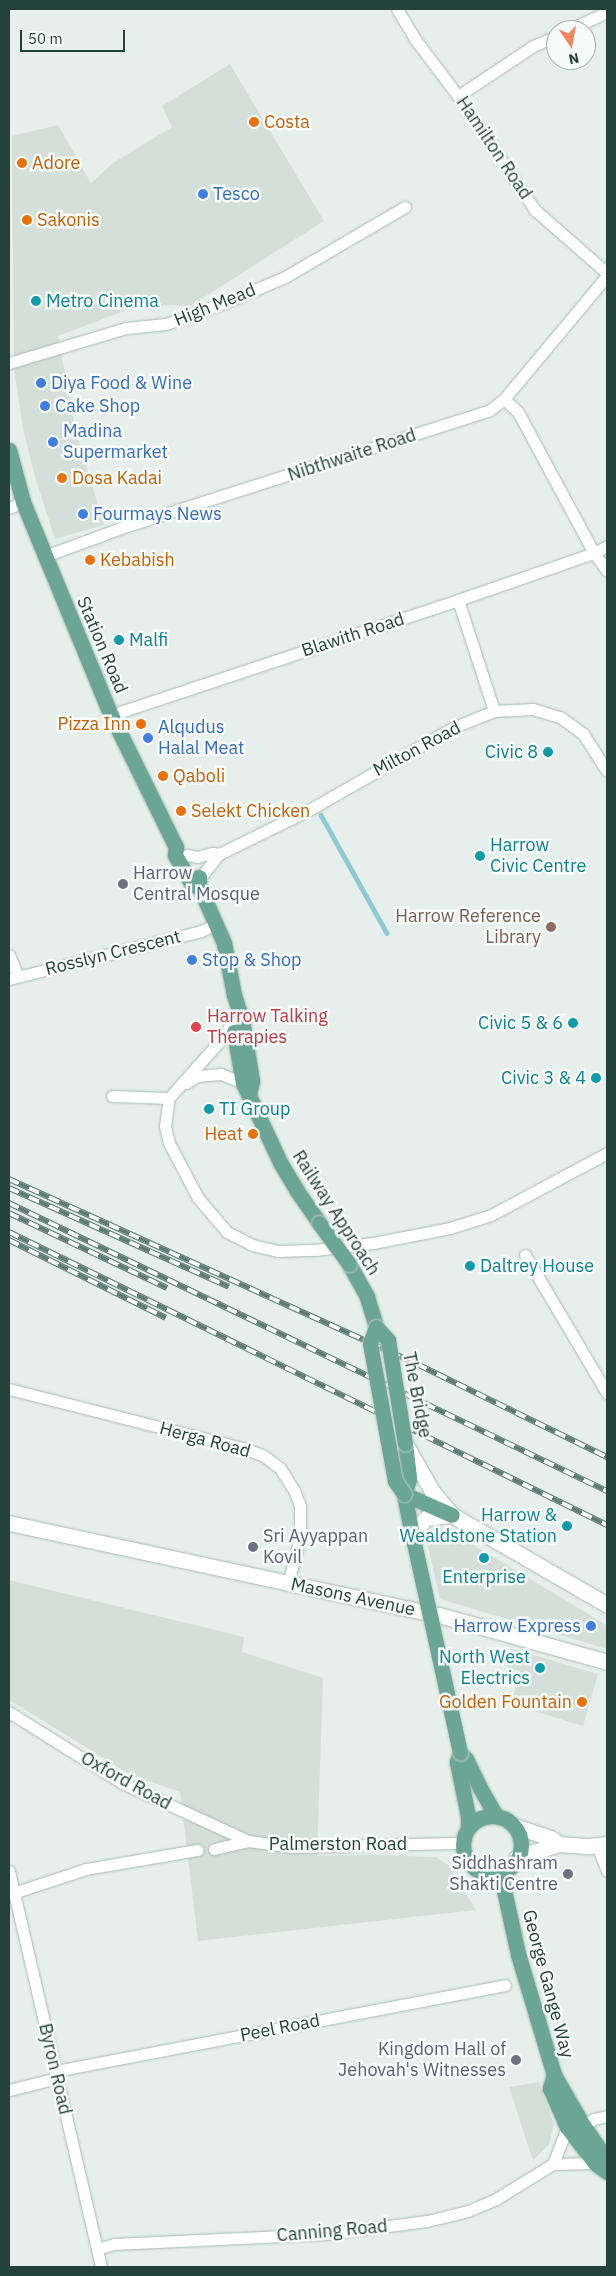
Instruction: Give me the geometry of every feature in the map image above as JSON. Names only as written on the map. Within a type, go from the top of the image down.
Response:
[{"type":"main road","name":"Station Road","points":[[9,450],[23,502],[111,715],[182,851],[175,855],[192,885],[200,882],[217,924],[224,943],[234,995],[242,1020],[252,1081],[246,1088]]},
{"type":"main road","name":"Station Road","points":[[234,995],[232,1019],[246,1088]]},
{"type":"main road","name":"Railway Approach","points":[[246,1088],[281,1164],[296,1191],[349,1264],[367,1297],[376,1327]]},
{"type":"main road","name":"The Bridge","points":[[404,1494],[395,1481],[370,1343],[376,1327],[388,1340],[405,1444]]},
{"type":"main road","points":[[405,1444],[409,1479],[404,1494],[460,1753],[456,1762],[496,1816]]},
{"type":"main road","points":[[404,1494],[443,1510]]},
{"type":"main road","points":[[466,1774],[468,1828],[463,1844],[468,1860],[474,1867],[490,1873],[500,1872],[510,1867],[518,1857],[521,1842],[514,1826],[505,1819],[496,1816],[480,1818],[468,1828]]},
{"type":"main road","name":"George Gange Way","points":[[500,1872],[518,1954],[554,2075],[583,2125],[603,2165]]},
{"type":"main road","name":"George Gange Way","points":[[554,2075],[550,2088],[567,2127],[603,2165]]},
{"type":"street","name":"Hamilton Road","points":[[397,9],[415,39],[458,96],[535,210],[607,272]]},
{"type":"street","points":[[590,20],[607,12]]},
{"type":"street","points":[[458,96],[533,46],[546,40]]},
{"type":"street","name":"High Mead","points":[[9,363],[126,328],[166,324],[231,300],[285,276],[405,207]]},
{"type":"street","name":"Nibthwaite Road","points":[[45,556],[134,524],[464,420],[490,410],[504,399],[607,276]]},
{"type":"street","points":[[504,399],[518,412],[594,553],[607,571]]},
{"type":"street","points":[[9,508],[23,502]]},
{"type":"street","name":"Blawith Road","points":[[111,715],[458,600],[594,553],[607,546]]},
{"type":"street","points":[[458,600],[494,711]]},
{"type":"street","name":"Milton Road","points":[[200,882],[219,854],[309,810],[452,728],[494,711],[533,709],[560,718],[583,734],[607,771]]},
{"type":"street","name":"Milton Road","points":[[182,851],[197,857],[212,853],[219,854]]},
{"type":"street","name":"Rosslyn Crescent","points":[[13,978],[201,931],[217,924]]},
{"type":"street","points":[[9,955],[13,978]]},
{"type":"street","points":[[182,1086],[194,1069],[226,1034],[232,1019]]},
{"type":"street","points":[[246,1088],[229,1076],[208,1074],[197,1076],[169,1098],[165,1126],[169,1143],[198,1198],[227,1232],[252,1245],[278,1251],[315,1250],[365,1244],[450,1228],[491,1215],[607,1153]]},
{"type":"street","points":[[112,1096],[169,1098]]},
{"type":"street","points":[[525,1255],[607,1393]]},
{"type":"street","name":"Herga Road","points":[[9,1389],[246,1449],[264,1456],[280,1468],[294,1490],[300,1506],[300,1537],[288,1583]]},
{"type":"street","name":"The Bridge","points":[[405,1444],[443,1510],[607,1605]]},
{"type":"street","points":[[412,1534],[426,1518],[443,1510]]},
{"type":"street","name":"Masons Avenue","points":[[9,1523],[439,1615],[588,1659],[607,1662]]},
{"type":"street","name":"Oxford Road","points":[[9,1712],[122,1783],[248,1841]]},
{"type":"street","points":[[514,1826],[551,1838],[559,1844]]},
{"type":"street","name":"Palmerston Road","points":[[214,1849],[248,1841],[294,1847],[463,1844]]},
{"type":"street","points":[[518,1857],[559,1844],[602,1845],[607,1871]]},
{"type":"street","points":[[14,1894],[86,1869],[197,1850]]},
{"type":"street","name":"Byron Road","points":[[9,1871],[101,2267]]},
{"type":"street","name":"Peel Road","points":[[9,2090],[56,2075],[505,1985]]},
{"type":"street","points":[[578,2140],[583,2125],[594,2119],[607,2116]]},
{"type":"street","points":[[567,2127],[553,2164],[603,2165]]},
{"type":"street","name":"Canning Road","points":[[97,2249],[114,2244],[326,2234],[427,2221],[468,2211],[496,2199],[553,2164]]},
{"type":"shaded area","points":[[230,64],[324,221],[192,305],[137,306],[58,336],[75,428],[104,525],[55,539],[35,477],[23,429],[14,369],[12,136],[58,125],[91,183],[113,163],[172,127],[162,106]]},
{"type":"shaded area","points":[[440,1529],[477,1547],[607,1626],[607,1649],[440,1599],[427,1542],[435,1540]]},
{"type":"shaded area","points":[[9,1580],[244,1637],[242,1652],[323,1678],[317,1856],[436,1857],[448,1865],[476,1910],[198,1941],[180,1792],[131,1775],[9,1700]]},
{"type":"shaded area","points":[[513,1649],[598,1674],[583,1726],[511,1704],[520,1671],[507,1667]]},
{"type":"shaded area","points":[[539,2082],[554,2124],[549,2144],[533,2161],[509,2087]]},
{"type":"waterway","points":[[321,815],[387,933]]},
{"type":"railway","points":[[9,1179],[417,1364],[607,1457]]},
{"type":"railway","points":[[9,1188],[229,1287]]},
{"type":"railway","points":[[9,1203],[607,1491]]},
{"type":"railway","points":[[9,1213],[167,1288]]},
{"type":"railway","points":[[9,1232],[607,1525]]},
{"type":"railway","points":[[9,1240],[166,1318]]},
{"type":"place","name":"Costa","points":[[254,122]]},
{"type":"place","name":"Adore","points":[[22,163]]},
{"type":"place","name":"Tesco","points":[[203,194]]},
{"type":"place","name":"Sakonis","points":[[27,220]]},
{"type":"place","name":"Metro Cinema","points":[[36,301]]},
{"type":"place","name":"Diya Food & Wine","points":[[41,383]]},
{"type":"place","name":"Cake Shop","points":[[45,406]]},
{"type":"place","name":"Madina Supermarket","points":[[53,442]]},
{"type":"place","name":"Dosa Kadai","points":[[62,478]]},
{"type":"place","name":"Fourmays News","points":[[83,514]]},
{"type":"place","name":"Kebabish","points":[[90,560]]},
{"type":"place","name":"Malfi","points":[[119,640]]},
{"type":"place","name":"Pizza Inn","points":[[141,724]]},
{"type":"place","name":"Alqudus Halal Meat","points":[[148,738]]},
{"type":"place","name":"Civic 8","points":[[548,752]]},
{"type":"place","name":"Qaboli","points":[[163,776]]},
{"type":"place","name":"Selekt Chicken","points":[[181,811]]},
{"type":"place","name":"Harrow Civic Centre","points":[[480,856]]},
{"type":"place","name":"Harrow Central Mosque","points":[[123,884]]},
{"type":"place","name":"Harrow Reference Library","points":[[551,927]]},
{"type":"place","name":"Stop & Shop","points":[[192,960]]},
{"type":"place","name":"Civic 5 & 6","points":[[573,1023]]},
{"type":"place","name":"Harrow Talking Therapies","points":[[196,1027]]},
{"type":"place","name":"Civic 3 & 4","points":[[596,1078]]},
{"type":"place","name":"TI Group","points":[[209,1109]]},
{"type":"place","name":"Heat","points":[[253,1134]]},
{"type":"place","name":"Daltrey House","points":[[470,1266]]},
{"type":"place","name":"Harrow & Wealdstone Station","points":[[567,1526]]},
{"type":"place","name":"Sri Ayyappan Kovil","points":[[253,1547]]},
{"type":"place","name":"Enterprise","points":[[484,1558]]},
{"type":"place","name":"Harrow Express","points":[[591,1626]]},
{"type":"place","name":"North West Electrics","points":[[540,1668]]},
{"type":"place","name":"Golden Fountain","points":[[582,1702]]},
{"type":"place","name":"Siddhashram Shakti Centre","points":[[568,1874]]},
{"type":"place","name":"Kingdom Hall of Jehovah's Witnesses","points":[[516,2060]]}]
